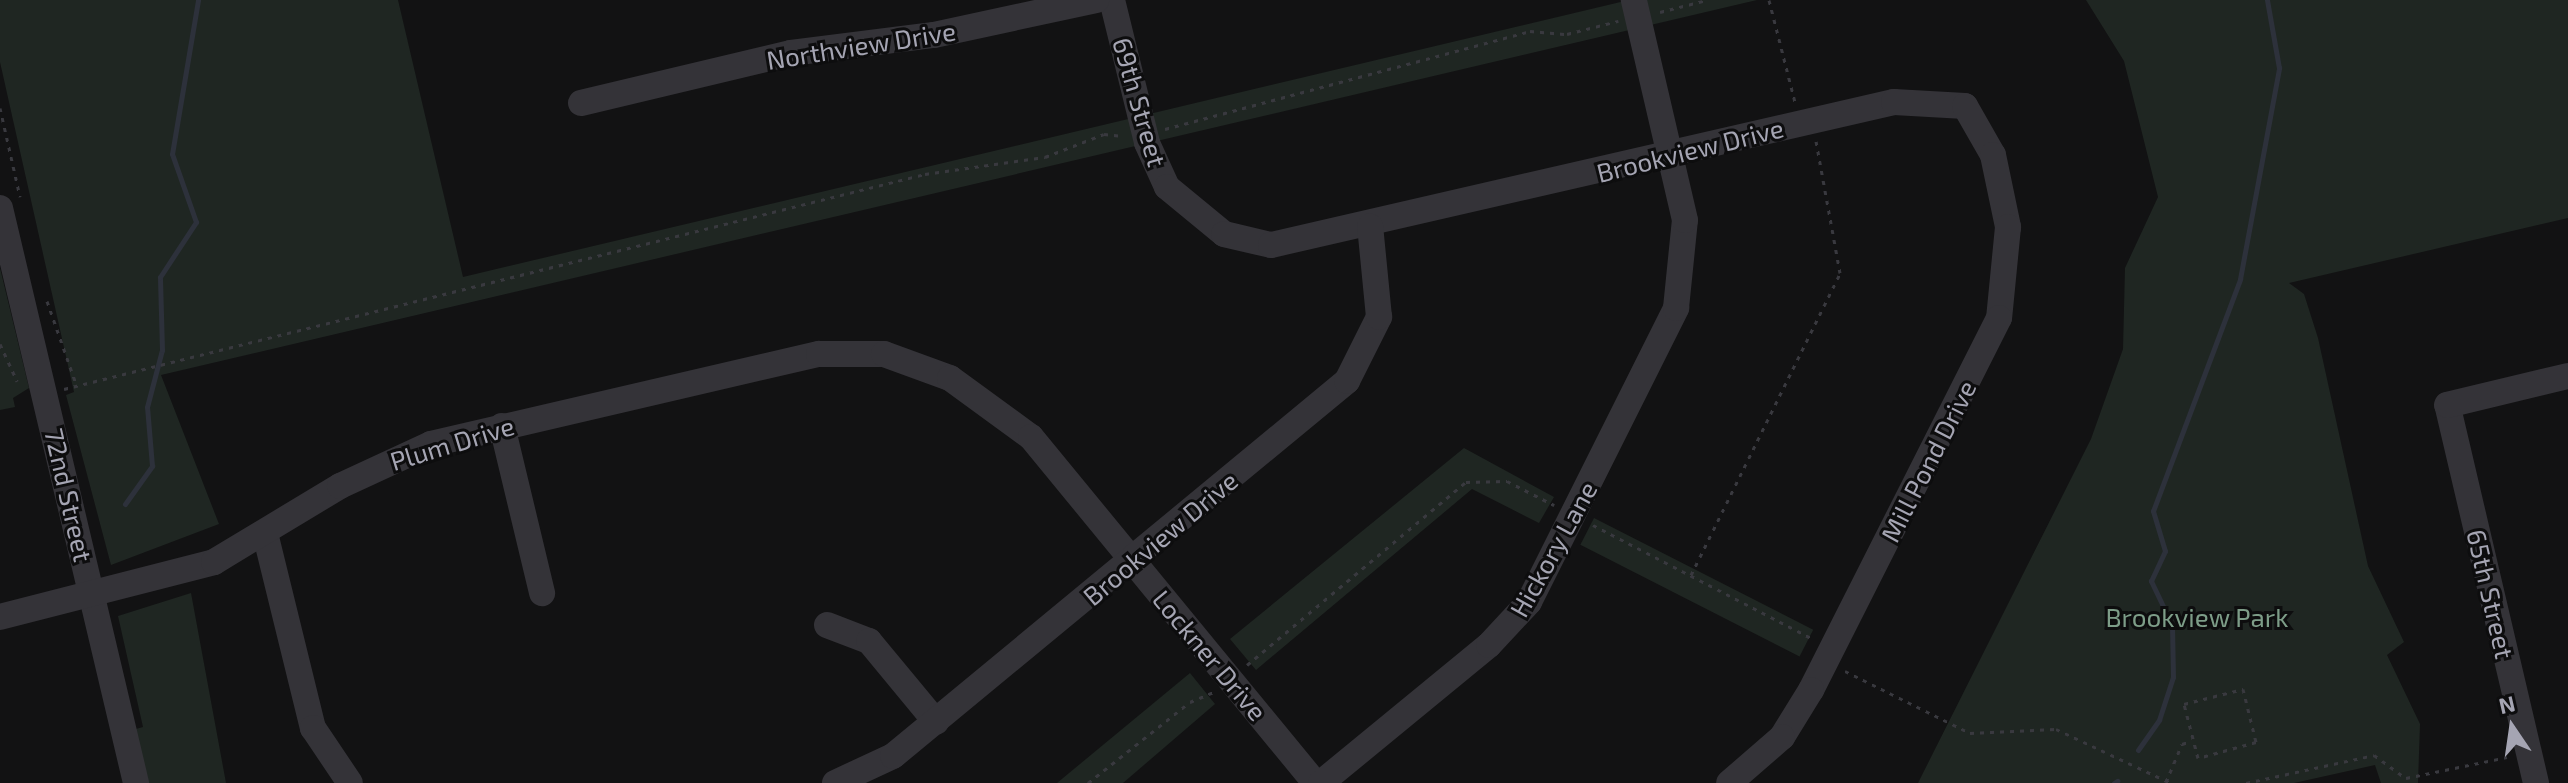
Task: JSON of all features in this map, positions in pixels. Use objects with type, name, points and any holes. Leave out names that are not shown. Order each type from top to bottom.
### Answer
[{"type":"street","name":"Northview Drive","points":[[581,103],[791,53],[934,35],[1096,0]]},
{"type":"street","name":"69th Street","points":[[1112,0],[1145,135],[1167,187],[1201,221],[1247,242],[1307,241]]},
{"type":"street","name":"Hickory Lane","points":[[1318,783],[1510,625],[1574,516],[1664,337],[1686,250],[1671,155],[1636,9]]},
{"type":"street","name":"Brookview Drive","points":[[1307,241],[1894,102],[1965,106]]},
{"type":"street","name":"Mill Pond Drive","points":[[1729,783],[1782,737],[1828,655],[1999,318],[2008,227],[1993,155],[1965,106]]},
{"type":"street","name":"72nd Street","points":[[0,208],[136,783]]},
{"type":"street","name":"Brookview Drive","points":[[835,783],[893,756],[1133,562],[1331,396],[1362,361],[1381,292],[1370,226]]},
{"type":"street","name":"Lockner Drive","points":[[788,361],[884,354],[950,378],[1031,437],[1318,783]]},
{"type":"street","name":"Plum Drive","points":[[0,617],[165,580],[266,537],[392,459],[502,426],[788,361]]},
{"type":"street","name":"65th Street","points":[[2536,783],[2447,405],[2568,376]]},
{"type":"street","points":[[502,426],[542,593]]},
{"type":"street","points":[[266,537],[313,728],[350,783]]},
{"type":"street","points":[[827,625],[869,641],[936,722]]},
{"type":"path","points":[[64,389],[137,368],[925,174],[1045,157],[1104,134],[1145,135],[1220,109],[1384,75],[1530,31],[1567,34],[1636,9],[1707,0]]},
{"type":"path","points":[[1691,575],[1840,273],[1814,157],[1817,128],[1796,104],[1769,0]]},
{"type":"path","points":[[1088,783],[1190,702],[1232,683],[1257,652],[1466,482],[1507,481],[1822,644],[1834,666],[1962,730],[2056,729],[2169,782],[2182,744],[2191,741]]},
{"type":"path","points":[[2243,689],[2256,742],[2198,758],[2191,741],[2184,704],[2243,689]]},
{"type":"path","points":[[2246,783],[2374,755],[2406,778],[2528,752]]},
{"type":"green space","points":[[0,0],[398,0],[463,277],[1629,0],[1757,0],[161,375],[219,524],[111,565],[66,395],[74,392],[0,62]]},
{"type":"green space","name":"Brookview Park","points":[[2086,0],[2568,0],[2568,218],[2289,283],[2304,294],[2318,338],[2368,566],[2404,642],[2387,655],[2420,724],[2418,783],[2381,783],[2375,765],[2294,783],[1918,783],[2091,439],[2123,349],[2125,268],[2158,197],[2124,61]]},
{"type":"green space","points":[[0,268],[29,388],[13,398],[15,407],[0,410]]},
{"type":"green space","points":[[1464,448],[1554,497],[1539,523],[1472,489],[1256,670],[1230,639]]},
{"type":"green space","points":[[1594,518],[1813,630],[1800,656],[1580,545]]},
{"type":"green space","points":[[191,593],[226,783],[136,783],[125,732],[143,727],[118,616]]},
{"type":"green space","points":[[1190,673],[1215,704],[1123,783],[1057,783]]},
{"type":"waterway","points":[[125,504],[152,466],[147,407],[162,350],[160,277],[196,222],[172,154],[198,0]]},
{"type":"waterway","points":[[2138,750],[2159,720],[2173,677],[2172,625],[2151,581],[2165,551],[2153,511],[2240,279],[2279,68],[2267,0]]}]
